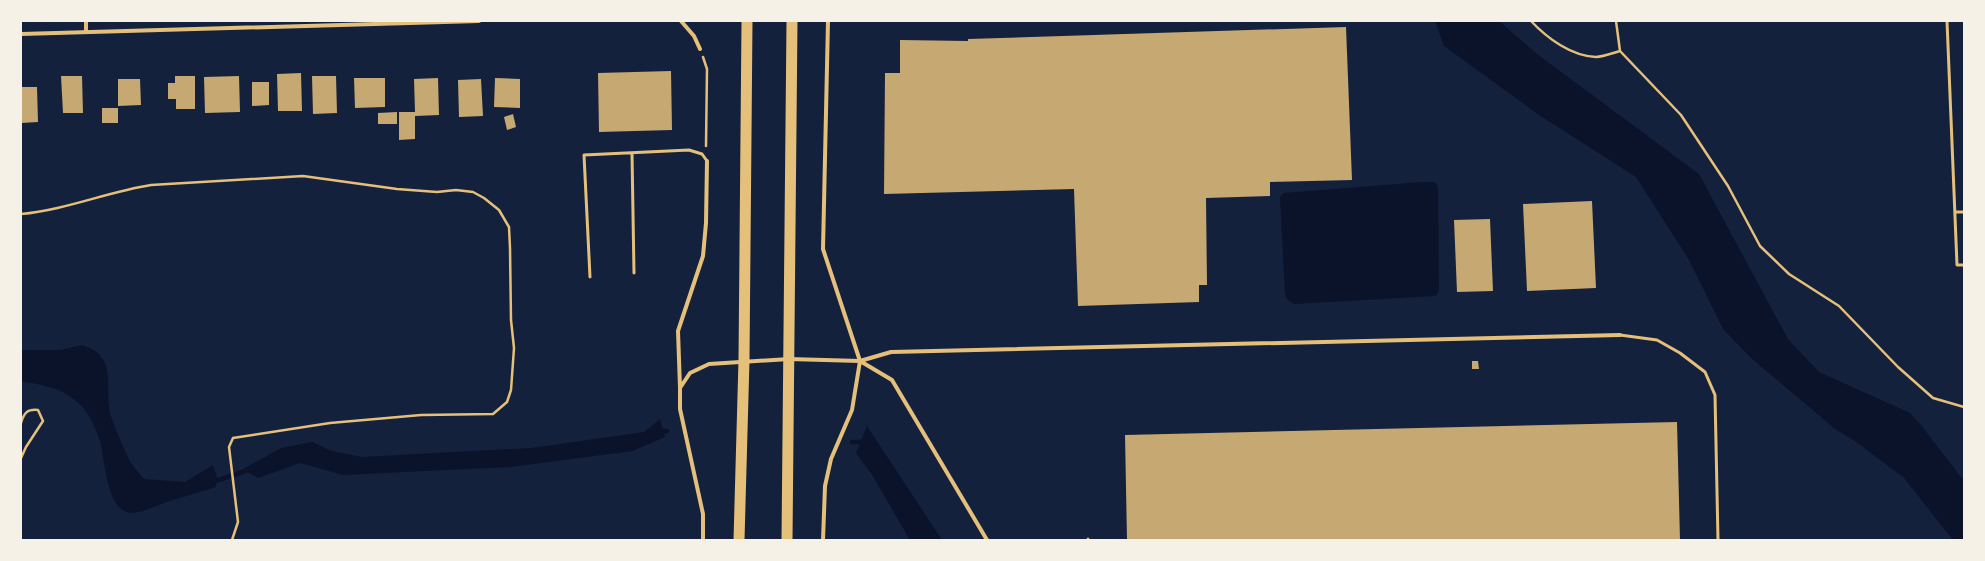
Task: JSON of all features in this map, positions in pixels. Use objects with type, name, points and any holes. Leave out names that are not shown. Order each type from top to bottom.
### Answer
[{"type":"highway","points":[[739,540],[744,360],[747,21]]},
{"type":"highway","points":[[787,540],[792,21]]},
{"type":"street","points":[[86,21],[86,32]]},
{"type":"street","points":[[21,34],[479,21]]},
{"type":"street","points":[[681,21],[694,36],[700,49]]},
{"type":"street","points":[[823,540],[825,486],[829,466],[852,410],[860,361],[823,249],[828,21]]},
{"type":"street","points":[[703,540],[703,514],[680,409],[678,331],[703,256],[706,223],[708,161]]},
{"type":"street","points":[[680,388],[690,373],[709,364],[744,360],[789,359],[860,361],[891,352],[1620,335]]},
{"type":"street","points":[[860,361],[892,380],[987,540]]},
{"type":"lane","points":[[1947,21],[1957,265],[1964,265]]},
{"type":"lane","points":[[590,277],[584,155],[689,150],[702,154],[708,161]]},
{"type":"lane","points":[[632,153],[634,273]]},
{"type":"lane","points":[[1955,212],[1964,212]]},
{"type":"lane","points":[[1620,335],[1657,340],[1685,356],[1705,372],[1715,394],[1718,540]]},
{"type":"path","points":[[1531,21],[1553,40],[1582,54],[1597,57],[1620,51]]},
{"type":"path","points":[[1616,21],[1620,51],[1681,115],[1728,186],[1760,246],[1789,274],[1839,306],[1898,367],[1932,398],[1964,407]]},
{"type":"path","points":[[700,49],[707,68],[706,144],[708,161]]},
{"type":"path","points":[[21,214],[51,210],[129,189],[151,186],[303,176],[405,190],[437,192],[456,190],[472,192],[484,198],[499,210],[509,227],[511,320],[514,348],[511,390],[506,402],[493,414],[420,415],[330,423],[233,438],[229,447],[238,522],[232,540]]},
{"type":"path","points":[[21,423],[24,414],[30,410],[38,410],[43,421],[26,447],[21,458]]},
{"type":"water","points":[[1435,21],[1499,21],[1537,54],[1699,174],[1788,339],[1819,372],[1910,413],[1964,481],[1964,540],[1953,540],[1904,478],[1855,441],[1835,429],[1750,357],[1723,329],[1689,260],[1636,177],[1539,115],[1444,46]]},
{"type":"water","points":[[1433,182],[1437,184],[1438,189],[1439,291],[1436,296],[1294,304],[1288,300],[1285,294],[1280,197],[1284,193]]},
{"type":"water","points":[[82,345],[94,350],[101,356],[106,364],[111,417],[130,460],[144,479],[185,482],[213,465],[217,477],[216,487],[167,502],[150,509],[132,513],[123,511],[112,495],[105,472],[100,441],[87,413],[75,400],[63,392],[50,387],[21,381],[21,350],[61,350]]},
{"type":"water","points":[[660,419],[665,437],[633,451],[511,467],[343,475],[300,463],[258,478],[243,469],[281,448],[312,442],[332,451],[362,457],[531,448],[644,432]]},
{"type":"water","points":[[867,426],[942,540],[910,540],[871,473],[856,453]]},
{"type":"building","points":[[1346,27],[1352,180],[1270,182],[1270,196],[1206,198],[1207,285],[1199,285],[1199,302],[1078,306],[1074,189],[884,194],[885,73],[900,73],[900,40],[968,41],[968,39]]},
{"type":"building","points":[[671,71],[672,130],[599,132],[598,73]]},
{"type":"building","points":[[301,73],[302,111],[278,111],[277,74]]},
{"type":"building","points":[[61,76],[82,76],[83,113],[63,113]]},
{"type":"building","points":[[175,76],[195,76],[195,109],[176,109],[176,99],[168,99],[168,83],[175,83]]},
{"type":"building","points":[[239,76],[240,112],[205,113],[204,77]]},
{"type":"building","points":[[312,76],[336,76],[337,113],[313,114]]},
{"type":"building","points":[[354,78],[385,78],[385,107],[355,108]]},
{"type":"building","points":[[438,78],[439,115],[415,116],[415,139],[399,140],[399,112],[415,112],[414,79]]},
{"type":"building","points":[[495,78],[520,79],[520,108],[494,107]]},
{"type":"building","points":[[118,79],[140,79],[141,105],[118,106]]},
{"type":"building","points":[[481,79],[483,116],[459,117],[458,80]]},
{"type":"building","points":[[252,82],[269,82],[269,105],[252,106]]},
{"type":"building","points":[[21,87],[37,87],[38,122],[21,123]]},
{"type":"building","points":[[102,108],[118,108],[118,123],[102,123]]},
{"type":"building","points":[[397,112],[397,124],[378,124],[378,113]]},
{"type":"building","points":[[513,114],[516,127],[507,130],[504,117]]},
{"type":"building","points":[[1592,201],[1596,288],[1527,291],[1523,204]]},
{"type":"building","points":[[1490,219],[1493,291],[1457,292],[1454,220]]},
{"type":"building","points":[[1472,361],[1478,361],[1479,369],[1472,369]]},
{"type":"building","points":[[1677,422],[1680,540],[1127,540],[1125,435]]},
{"type":"waterway","points":[[658,431],[667,431]]},
{"type":"waterway","points":[[852,442],[863,442],[865,445]]},
{"type":"waterway","points":[[213,482],[251,469]]}]
